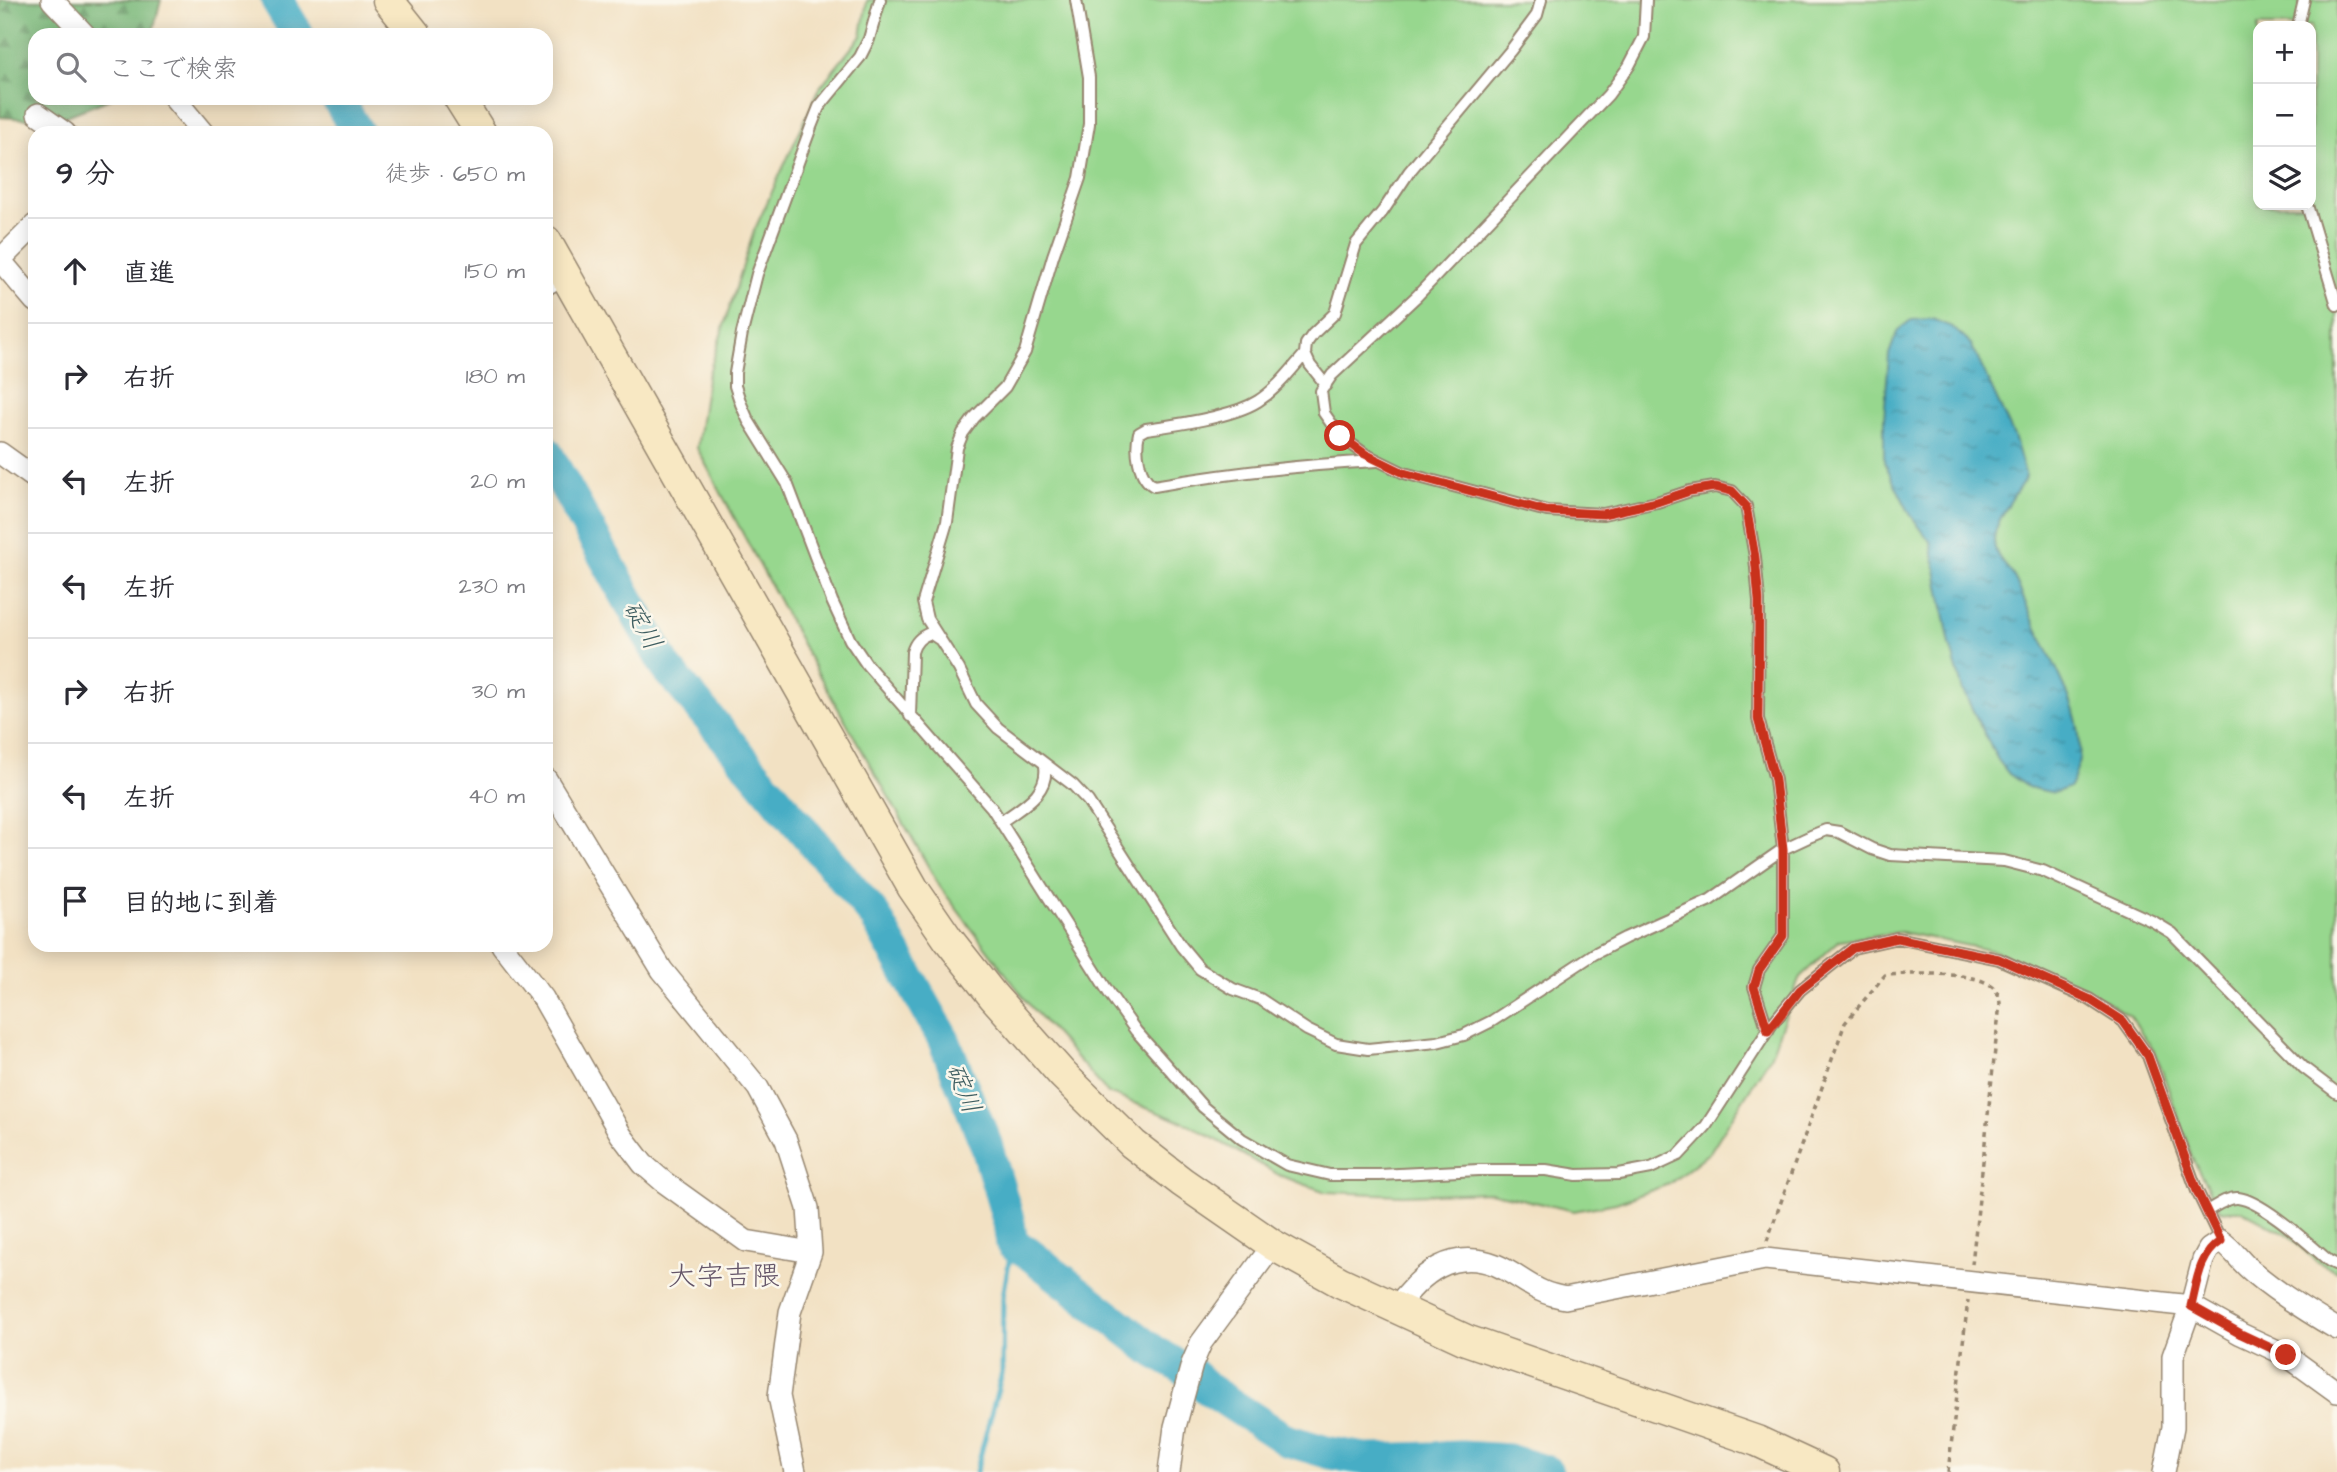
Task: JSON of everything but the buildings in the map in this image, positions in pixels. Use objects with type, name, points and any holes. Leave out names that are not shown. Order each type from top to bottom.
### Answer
[{"type":"street","points":[[52,0],[77,28]]},
{"type":"street","points":[[388,0],[410,28]]},
{"type":"street","points":[[180,105],[197,126]]},
{"type":"street","points":[[463,105],[477,126]]},
{"type":"street","points":[[38,114],[55,126]]},
{"type":"street","points":[[28,232],[0,260],[28,293]]},
{"type":"street","points":[[556,279],[906,876],[948,939],[993,996],[1063,1075],[1133,1144],[1182,1182],[1273,1245],[1340,1282],[1466,1340],[1758,1441],[1824,1472]]},
{"type":"street","points":[[0,453],[28,473]]},
{"type":"street","points":[[553,791],[662,970],[758,1088],[786,1140],[808,1208],[811,1252],[790,1312],[779,1396],[795,1472]]},
{"type":"street","points":[[507,952],[543,998],[621,1135],[642,1164],[747,1241],[811,1252]]},
{"type":"street","points":[[2164,1472],[2173,1427],[2173,1356],[2191,1306],[2203,1260],[2210,1249],[2221,1241],[2233,1249],[2250,1270],[2297,1305],[2337,1329]]},
{"type":"street","points":[[1169,1472],[1175,1427],[1192,1364],[1201,1343],[1273,1245]]},
{"type":"street","points":[[1396,1308],[1411,1287],[1430,1271],[1454,1261],[1471,1258],[1498,1265],[1544,1292],[1565,1298],[1760,1260],[2191,1306],[2286,1355],[2337,1392]]},
{"type":"lane","points":[[880,0],[869,39],[860,57],[819,107],[811,127],[757,274],[742,333],[735,386],[748,420],[787,484],[850,640],[910,716],[992,808],[1109,993],[1136,1031],[1203,1107],[1242,1139],[1287,1165],[1330,1175],[1479,1170],[1546,1170],[1577,1175],[1619,1174],[1651,1168],[1679,1155],[1706,1126],[1768,1031],[1800,990],[1853,948],[1897,938],[1999,959],[2089,999],[2123,1021],[2148,1056],[2197,1191],[2221,1241]]},
{"type":"lane","points":[[1076,0],[1089,77],[1088,124],[1080,178],[1053,256],[1025,352],[1004,387],[963,433],[957,448],[947,522],[923,601],[927,619],[959,669],[976,704],[998,728],[1073,785],[1088,801],[1181,946],[1200,969],[1233,989],[1260,999],[1307,1030],[1336,1044],[1368,1049],[1437,1042],[1464,1035],[1492,1021],[1594,954],[1625,937],[1710,900],[1783,849],[1826,830],[1839,832],[1890,855],[2004,861],[2043,871],[2154,922],[2172,933],[2304,1068],[2337,1093]]},
{"type":"lane","points":[[1326,385],[1310,365],[1305,354],[1306,344],[1335,313],[1351,259],[1363,232],[1383,211],[1409,172],[1511,50],[1537,15],[1541,0]]},
{"type":"lane","points":[[1646,0],[1644,37],[1629,66],[1608,95],[1417,296],[1332,375],[1321,391],[1324,413],[1340,436],[1365,454],[1404,473],[1546,511],[1603,514],[1715,487],[1732,491],[1746,506],[1759,601],[1758,719],[1775,780],[1783,849],[1783,936],[1759,970],[1754,987],[1768,1031]]},
{"type":"lane","points":[[2299,21],[2304,0]]},
{"type":"lane","points":[[2308,210],[2337,305]]},
{"type":"lane","points":[[1305,354],[1261,400],[1242,410],[1146,429],[1139,433],[1137,443],[1147,483],[1154,486],[1295,466],[1380,461]]},
{"type":"lane","points":[[910,716],[912,652],[915,643],[930,633],[939,639]]},
{"type":"lane","points":[[1001,822],[1043,788],[1047,777],[1045,766]]},
{"type":"lane","points":[[2207,1211],[2223,1201],[2237,1198],[2275,1216],[2337,1265]]},
{"type":"path","points":[[1760,1260],[1845,1023],[1885,975],[1935,972],[1966,977],[1990,984],[1996,989],[2000,1003],[1948,1472]]},
{"type":"green space","points":[[0,0],[161,0],[154,28],[28,28],[28,105],[94,105],[54,121],[0,117]]},
{"type":"green space","points":[[867,0],[2337,0],[2337,1271],[2317,1262],[2286,1234],[2243,1211],[2220,1211],[2193,1160],[2156,1054],[2130,1016],[2099,997],[1998,952],[1901,932],[1840,940],[1800,977],[1770,1057],[1710,1152],[1669,1184],[1616,1203],[1574,1211],[1490,1192],[1403,1195],[1326,1192],[1281,1176],[1190,1125],[1108,1093],[1031,1007],[940,887],[811,661],[697,448],[707,379],[754,231],[820,87],[861,36]]},
{"type":"water","points":[[1932,319],[1952,327],[1971,344],[2014,436],[2026,477],[1998,524],[1994,539],[1996,553],[2016,581],[2058,671],[2078,729],[2080,749],[2070,787],[2054,793],[2028,787],[2009,774],[1998,760],[1963,691],[1950,645],[1931,543],[1910,514],[1884,462],[1889,354],[1898,330],[1911,320]]},
{"type":"waterway","name":"碇川","points":[[277,0],[294,28]]},
{"type":"waterway","name":"碇川","points":[[341,105],[354,126]]},
{"type":"waterway","name":"碇川","points":[[553,465],[666,667],[875,916],[943,1038],[986,1144],[1009,1223],[1012,1244],[1028,1253],[1155,1352],[1191,1373],[1208,1389],[1286,1440],[1330,1453],[1371,1460],[1462,1457],[1508,1460],[1547,1472]]},
{"type":"waterway","points":[[976,1472],[1002,1373],[1003,1297],[1012,1244]]},
{"type":"district","name":"大字吉隈","points":[[724,1275]]},
{"type":"route","points":[[1340,436],[1365,454],[1404,473],[1546,511],[1603,514],[1657,502],[1690,491],[1715,487],[1732,491],[1746,506],[1755,557],[1759,601],[1758,719],[1775,780],[1783,849],[1783,936],[1759,970],[1754,987],[1768,1031],[1800,990],[1853,948],[1897,938],[1999,959],[2089,999],[2123,1021],[2148,1056],[2197,1191],[2221,1241],[2210,1249],[2203,1260],[2191,1306],[2286,1355]]}]
